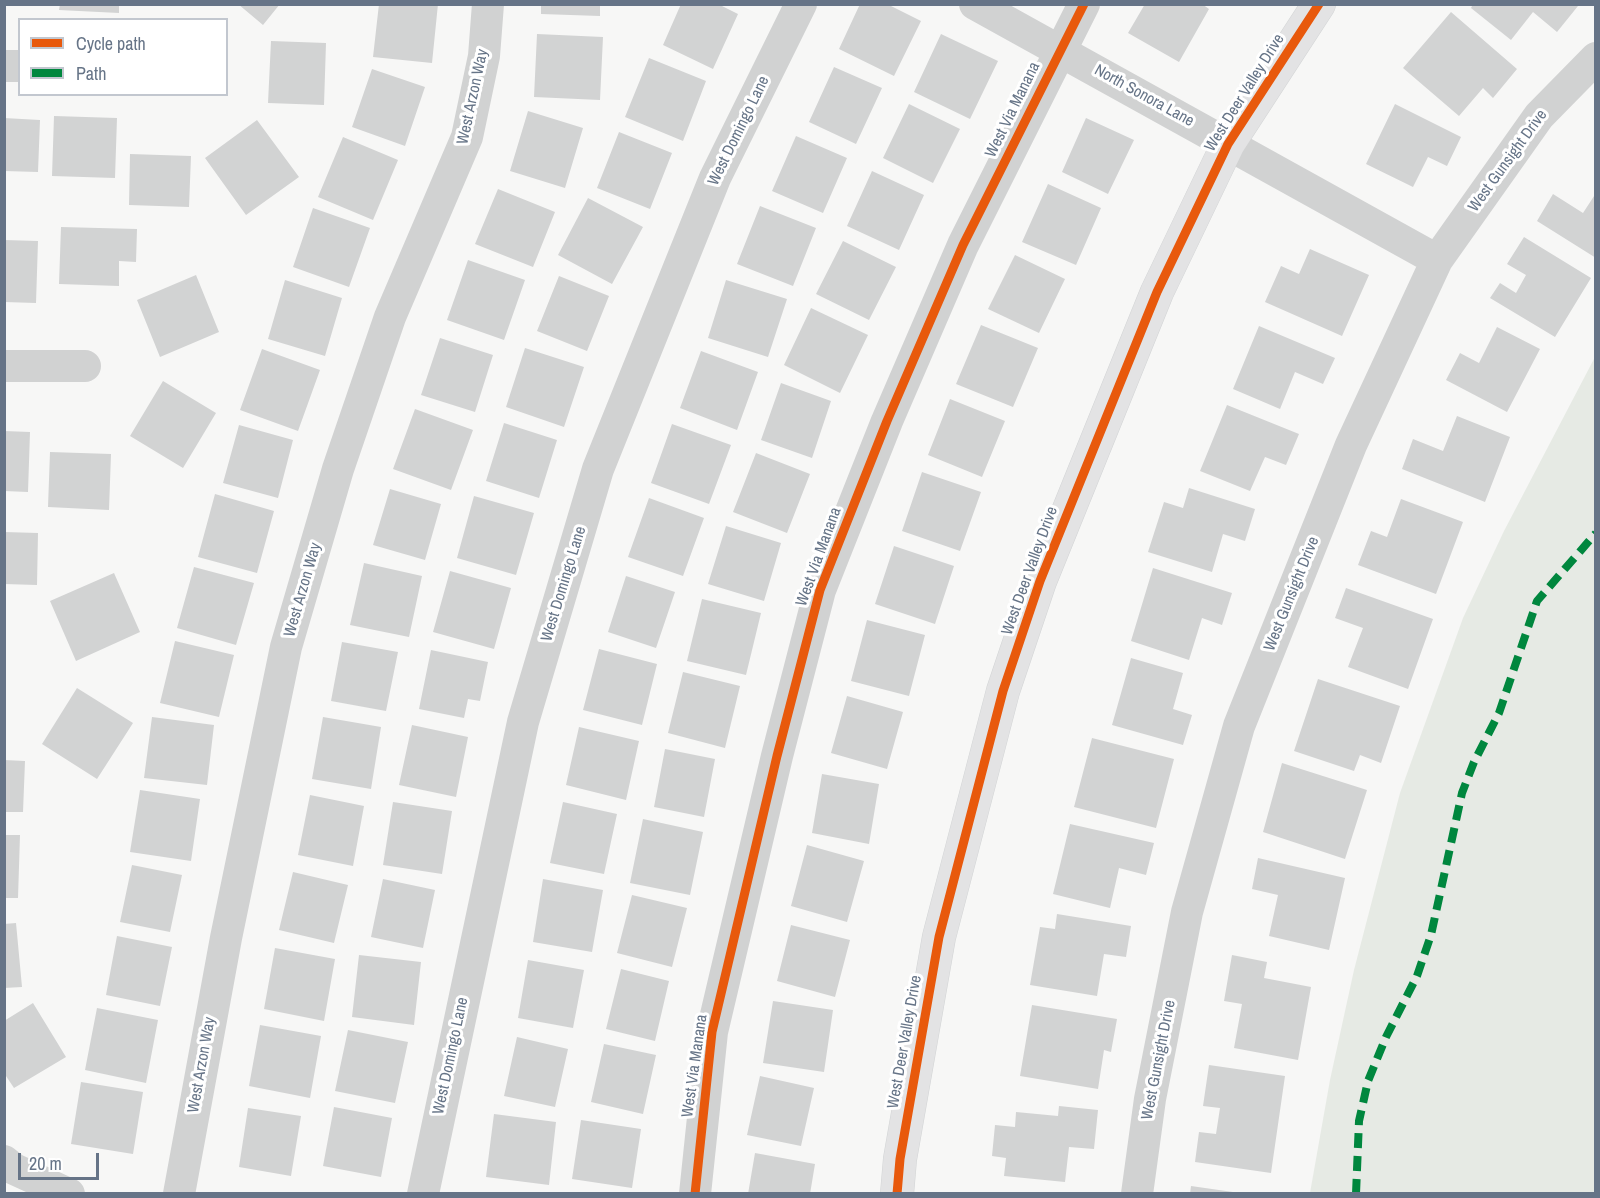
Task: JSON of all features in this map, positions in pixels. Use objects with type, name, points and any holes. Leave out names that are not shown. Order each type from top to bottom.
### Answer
[{"type":"street","name":"West Arzon Way","points":[[179,1194],[226,938],[286,647],[338,470],[390,317],[467,137],[484,56],[488,4]]},
{"type":"street","name":"West Domingo Lane","points":[[423,1194],[523,722],[598,469],[715,178],[801,4]]},
{"type":"street","name":"North Sonora Lane","points":[[975,4],[1437,260]]},
{"type":"street","name":"West Via Manana","points":[[695,1194],[712,1032],[777,756],[820,590],[887,421],[963,244],[1084,4]]},
{"type":"street","name":"West Deer Valley Drive","points":[[897,1194],[900,1159],[939,937],[1003,691],[1040,581],[1157,292],[1228,144],[1319,4]]},
{"type":"street","name":"West Gunsight Drive","points":[[1137,1194],[1150,1099],[1187,912],[1239,726],[1351,446],[1437,260],[1539,116],[1596,58]]},
{"type":"street","points":[[4,366],[85,366]]},
{"type":"street","points":[[8,1171],[69,1194]]},
{"type":"shaded area","points":[[1595,357],[1595,1193],[1310,1193],[1330,1080],[1354,970],[1400,793],[1463,618],[1504,531]]},
{"type":"building","points":[[60,4],[119,4],[119,13],[59,10]]},
{"type":"building","points":[[238,4],[280,4],[263,25]]},
{"type":"building","points":[[379,4],[438,4],[432,63],[373,57]]},
{"type":"building","points":[[541,4],[600,4],[600,16],[541,14]]},
{"type":"building","points":[[681,4],[718,4],[738,14],[713,69],[663,45]]},
{"type":"building","points":[[860,4],[887,4],[921,21],[894,76],[839,49]]},
{"type":"building","points":[[1145,4],[1202,4],[1209,9],[1179,62],[1128,33]]},
{"type":"building","points":[[1473,4],[1576,4],[1578,6],[1557,32],[1533,12],[1511,40],[1471,8]]},
{"type":"building","points":[[1451,12],[1517,69],[1493,98],[1483,88],[1459,116],[1403,68]]},
{"type":"building","points":[[537,34],[603,37],[600,100],[534,97]]},
{"type":"building","points":[[941,34],[998,61],[970,119],[914,92]]},
{"type":"building","points":[[271,41],[326,43],[324,105],[268,103]]},
{"type":"building","points":[[649,58],[706,81],[683,141],[625,117]]},
{"type":"building","points":[[834,67],[882,88],[856,144],[809,122]]},
{"type":"building","points":[[372,69],[425,87],[405,146],[352,127]]},
{"type":"building","points":[[909,104],[960,129],[933,183],[883,158]]},
{"type":"building","points":[[1395,104],[1461,137],[1447,166],[1428,157],[1413,187],[1366,164]]},
{"type":"building","points":[[528,111],[583,128],[565,188],[510,171]]},
{"type":"building","points":[[54,116],[117,118],[115,178],[52,176]]},
{"type":"building","points":[[4,118],[40,120],[38,172],[4,171]]},
{"type":"building","points":[[1086,118],[1134,140],[1108,194],[1062,172]]},
{"type":"building","points":[[257,120],[299,177],[246,215],[205,158]]},
{"type":"building","points":[[619,132],[672,153],[650,209],[597,188]]},
{"type":"building","points":[[796,136],[847,158],[823,213],[772,191]]},
{"type":"building","points":[[343,137],[398,160],[373,220],[318,197]]},
{"type":"building","points":[[130,154],[191,156],[189,207],[129,205]]},
{"type":"building","points":[[872,171],[924,195],[899,250],[847,226]]},
{"type":"building","points":[[1048,184],[1101,208],[1076,265],[1022,242]]},
{"type":"building","points":[[498,189],[555,212],[533,267],[475,244]]},
{"type":"building","points":[[1596,193],[1596,258],[1537,221],[1553,194],[1583,213]]},
{"type":"building","points":[[588,198],[643,227],[612,284],[558,255]]},
{"type":"building","points":[[760,206],[816,228],[793,286],[737,264]]},
{"type":"building","points":[[313,208],[370,228],[349,287],[293,267]]},
{"type":"building","points":[[61,227],[137,229],[136,262],[119,261],[119,286],[59,284]]},
{"type":"building","points":[[1524,237],[1591,278],[1555,337],[1490,298],[1500,283],[1516,293],[1526,275],[1507,264]]},
{"type":"building","points":[[4,240],[38,241],[36,303],[4,302]]},
{"type":"building","points":[[843,241],[896,267],[869,320],[816,294]]},
{"type":"building","points":[[1310,249],[1369,275],[1342,336],[1265,302],[1281,266],[1299,274]]},
{"type":"building","points":[[1015,255],[1065,279],[1039,333],[988,309]]},
{"type":"building","points":[[468,260],[525,280],[504,340],[447,320]]},
{"type":"building","points":[[196,275],[219,332],[160,357],[137,300]]},
{"type":"building","points":[[559,276],[609,296],[587,351],[537,331]]},
{"type":"building","points":[[285,280],[342,298],[325,356],[268,339]]},
{"type":"building","points":[[726,280],[787,299],[768,357],[708,338]]},
{"type":"building","points":[[811,308],[868,335],[840,393],[784,365]]},
{"type":"building","points":[[981,325],[1038,348],[1013,407],[956,384]]},
{"type":"building","points":[[1259,326],[1335,358],[1323,384],[1295,372],[1280,409],[1233,389]]},
{"type":"building","points":[[1497,327],[1540,349],[1507,412],[1446,380],[1460,353],[1479,363]]},
{"type":"building","points":[[440,338],[493,355],[475,412],[421,395]]},
{"type":"building","points":[[525,348],[584,367],[564,427],[506,407]]},
{"type":"building","points":[[262,349],[320,370],[298,431],[240,410]]},
{"type":"building","points":[[701,351],[758,372],[737,430],[680,408]]},
{"type":"building","points":[[163,381],[216,413],[183,468],[130,436]]},
{"type":"building","points":[[781,383],[831,401],[812,458],[761,440]]},
{"type":"building","points":[[950,399],[1005,421],[982,477],[928,455]]},
{"type":"building","points":[[1227,405],[1299,434],[1286,465],[1265,457],[1250,491],[1200,471]]},
{"type":"building","points":[[415,409],[473,430],[451,490],[393,469]]},
{"type":"building","points":[[1457,416],[1510,437],[1485,502],[1402,469],[1413,439],[1443,451]]},
{"type":"building","points":[[504,423],[557,440],[539,498],[486,481]]},
{"type":"building","points":[[672,424],[731,445],[709,504],[651,483]]},
{"type":"building","points":[[239,425],[293,440],[278,498],[223,483]]},
{"type":"building","points":[[4,431],[30,432],[28,492],[4,491]]},
{"type":"building","points":[[50,452],[111,454],[109,510],[48,507]]},
{"type":"building","points":[[756,453],[810,474],[787,533],[733,512]]},
{"type":"building","points":[[922,472],[981,492],[960,551],[902,531]]},
{"type":"building","points":[[1189,488],[1255,509],[1245,541],[1223,534],[1212,572],[1148,552],[1164,502],[1183,508]]},
{"type":"building","points":[[390,489],[441,504],[425,560],[373,545]]},
{"type":"building","points":[[215,494],[274,511],[257,573],[198,557]]},
{"type":"building","points":[[474,496],[534,513],[516,575],[457,558]]},
{"type":"building","points":[[649,498],[704,518],[683,576],[628,557]]},
{"type":"building","points":[[1401,499],[1463,522],[1436,594],[1358,565],[1371,531],[1387,537]]},
{"type":"building","points":[[726,526],[781,543],[764,601],[708,584]]},
{"type":"building","points":[[4,532],[38,533],[37,585],[4,584]]},
{"type":"building","points":[[894,546],[954,566],[935,624],[875,604]]},
{"type":"building","points":[[364,563],[422,576],[409,637],[350,625]]},
{"type":"building","points":[[194,567],[254,583],[236,645],[177,628]]},
{"type":"building","points":[[1153,568],[1232,593],[1222,625],[1202,618],[1189,660],[1131,641]]},
{"type":"building","points":[[450,571],[511,588],[494,649],[433,632]]},
{"type":"building","points":[[114,573],[140,632],[76,661],[50,601]]},
{"type":"building","points":[[626,576],[675,592],[656,648],[608,632]]},
{"type":"building","points":[[1346,588],[1433,619],[1408,689],[1348,667],[1363,628],[1335,618]]},
{"type":"building","points":[[702,599],[761,613],[746,675],[687,661]]},
{"type":"building","points":[[867,620],[925,635],[909,696],[851,681]]},
{"type":"building","points":[[175,641],[234,655],[219,717],[160,703]]},
{"type":"building","points":[[342,642],[398,652],[386,711],[331,701]]},
{"type":"building","points":[[599,649],[657,664],[642,725],[583,710]]},
{"type":"building","points":[[431,650],[488,662],[480,701],[468,699],[464,718],[419,709]]},
{"type":"building","points":[[1131,658],[1183,673],[1173,709],[1192,715],[1183,745],[1112,725]]},
{"type":"building","points":[[683,672],[740,686],[725,748],[668,733]]},
{"type":"building","points":[[1318,679],[1400,706],[1381,763],[1360,755],[1354,771],[1294,751]]},
{"type":"building","points":[[77,688],[133,723],[97,779],[42,744]]},
{"type":"building","points":[[847,696],[903,712],[887,769],[831,753]]},
{"type":"building","points":[[152,717],[214,725],[207,785],[144,778]]},
{"type":"building","points":[[323,717],[381,727],[371,789],[312,779]]},
{"type":"building","points":[[412,725],[468,737],[456,797],[399,785]]},
{"type":"building","points":[[579,727],[639,741],[626,800],[566,785]]},
{"type":"building","points":[[1092,738],[1174,759],[1156,828],[1074,807]]},
{"type":"building","points":[[665,749],[715,759],[704,817],[654,807]]},
{"type":"building","points":[[4,760],[25,761],[23,812],[4,812]]},
{"type":"building","points":[[1282,763],[1367,790],[1345,859],[1263,832]]},
{"type":"building","points":[[822,774],[879,784],[869,844],[812,833]]},
{"type":"building","points":[[140,790],[200,799],[191,861],[130,852]]},
{"type":"building","points":[[310,795],[364,806],[353,866],[298,855]]},
{"type":"building","points":[[393,802],[452,811],[442,874],[383,865]]},
{"type":"building","points":[[563,802],[617,814],[604,874],[550,863]]},
{"type":"building","points":[[643,819],[703,832],[690,895],[630,883]]},
{"type":"building","points":[[1070,824],[1154,843],[1146,875],[1119,868],[1110,908],[1053,894]]},
{"type":"building","points":[[4,835],[20,835],[18,898],[4,898]]},
{"type":"building","points":[[807,845],[864,861],[847,922],[791,906]]},
{"type":"building","points":[[1258,858],[1345,878],[1329,950],[1269,936],[1278,895],[1252,889]]},
{"type":"building","points":[[132,865],[182,875],[170,932],[120,922]]},
{"type":"building","points":[[293,872],[348,885],[334,943],[279,930]]},
{"type":"building","points":[[383,879],[435,890],[423,948],[371,937]]},
{"type":"building","points":[[543,879],[603,890],[592,952],[533,942]]},
{"type":"building","points":[[632,895],[687,908],[672,967],[617,953]]},
{"type":"building","points":[[1057,914],[1131,926],[1126,957],[1104,954],[1097,996],[1030,985],[1040,927],[1055,929]]},
{"type":"building","points":[[16,923],[22,987],[4,988],[4,924]]},
{"type":"building","points":[[791,925],[850,940],[835,997],[777,981]]},
{"type":"building","points":[[117,936],[172,947],[160,1006],[106,995]]},
{"type":"building","points":[[275,948],[335,959],[324,1021],[264,1009]]},
{"type":"building","points":[[359,955],[421,962],[414,1025],[352,1017]]},
{"type":"building","points":[[1232,955],[1267,962],[1264,978],[1311,987],[1298,1060],[1234,1048],[1242,1004],[1224,1001]]},
{"type":"building","points":[[528,960],[584,970],[573,1028],[518,1018]]},
{"type":"building","points":[[621,969],[669,981],[655,1041],[606,1029]]},
{"type":"building","points":[[773,1001],[833,1010],[824,1072],[763,1063]]},
{"type":"building","points":[[33,1003],[66,1057],[14,1088],[4,1073],[4,1021]]},
{"type":"building","points":[[1032,1005],[1117,1019],[1111,1052],[1104,1050],[1098,1089],[1020,1076]]},
{"type":"building","points":[[97,1008],[158,1020],[146,1083],[85,1070]]},
{"type":"building","points":[[260,1025],[321,1036],[310,1098],[249,1086]]},
{"type":"building","points":[[348,1030],[408,1042],[395,1103],[335,1091]]},
{"type":"building","points":[[517,1037],[568,1049],[555,1107],[504,1096]]},
{"type":"building","points":[[604,1044],[656,1055],[643,1114],[591,1102]]},
{"type":"building","points":[[1209,1065],[1285,1076],[1271,1173],[1195,1162],[1199,1132],[1216,1134],[1220,1108],[1203,1106]]},
{"type":"building","points":[[760,1076],[814,1088],[801,1146],[747,1135]]},
{"type":"building","points":[[81,1082],[143,1092],[133,1154],[71,1144]]},
{"type":"building","points":[[1059,1106],[1098,1110],[1094,1149],[1069,1147],[1065,1182],[1004,1176],[1006,1158],[992,1156],[995,1125],[1015,1127],[1016,1112],[1058,1116]]},
{"type":"building","points":[[334,1107],[392,1118],[381,1177],[323,1166]]},
{"type":"building","points":[[248,1108],[301,1116],[291,1176],[239,1167]]},
{"type":"building","points":[[494,1114],[556,1122],[549,1185],[486,1177]]},
{"type":"building","points":[[581,1120],[641,1129],[632,1188],[572,1179]]},
{"type":"building","points":[[755,1153],[815,1164],[810,1194],[748,1194]]},
{"type":"building","points":[[1191,1186],[1233,1192],[1233,1194],[1190,1194]]},
{"type":"marked path","points":[[1356,1194],[1359,1121],[1368,1081],[1386,1037],[1417,976],[1431,935],[1462,793],[1474,762],[1499,713],[1537,601],[1596,533]]},
{"type":"cycle path","points":[[695,1194],[712,1032],[777,756],[820,590],[887,421],[963,245],[1084,4]]},
{"type":"cycle path","points":[[897,1194],[900,1159],[939,937],[1003,691],[1040,581],[1157,292],[1228,144],[1319,4]]}]
